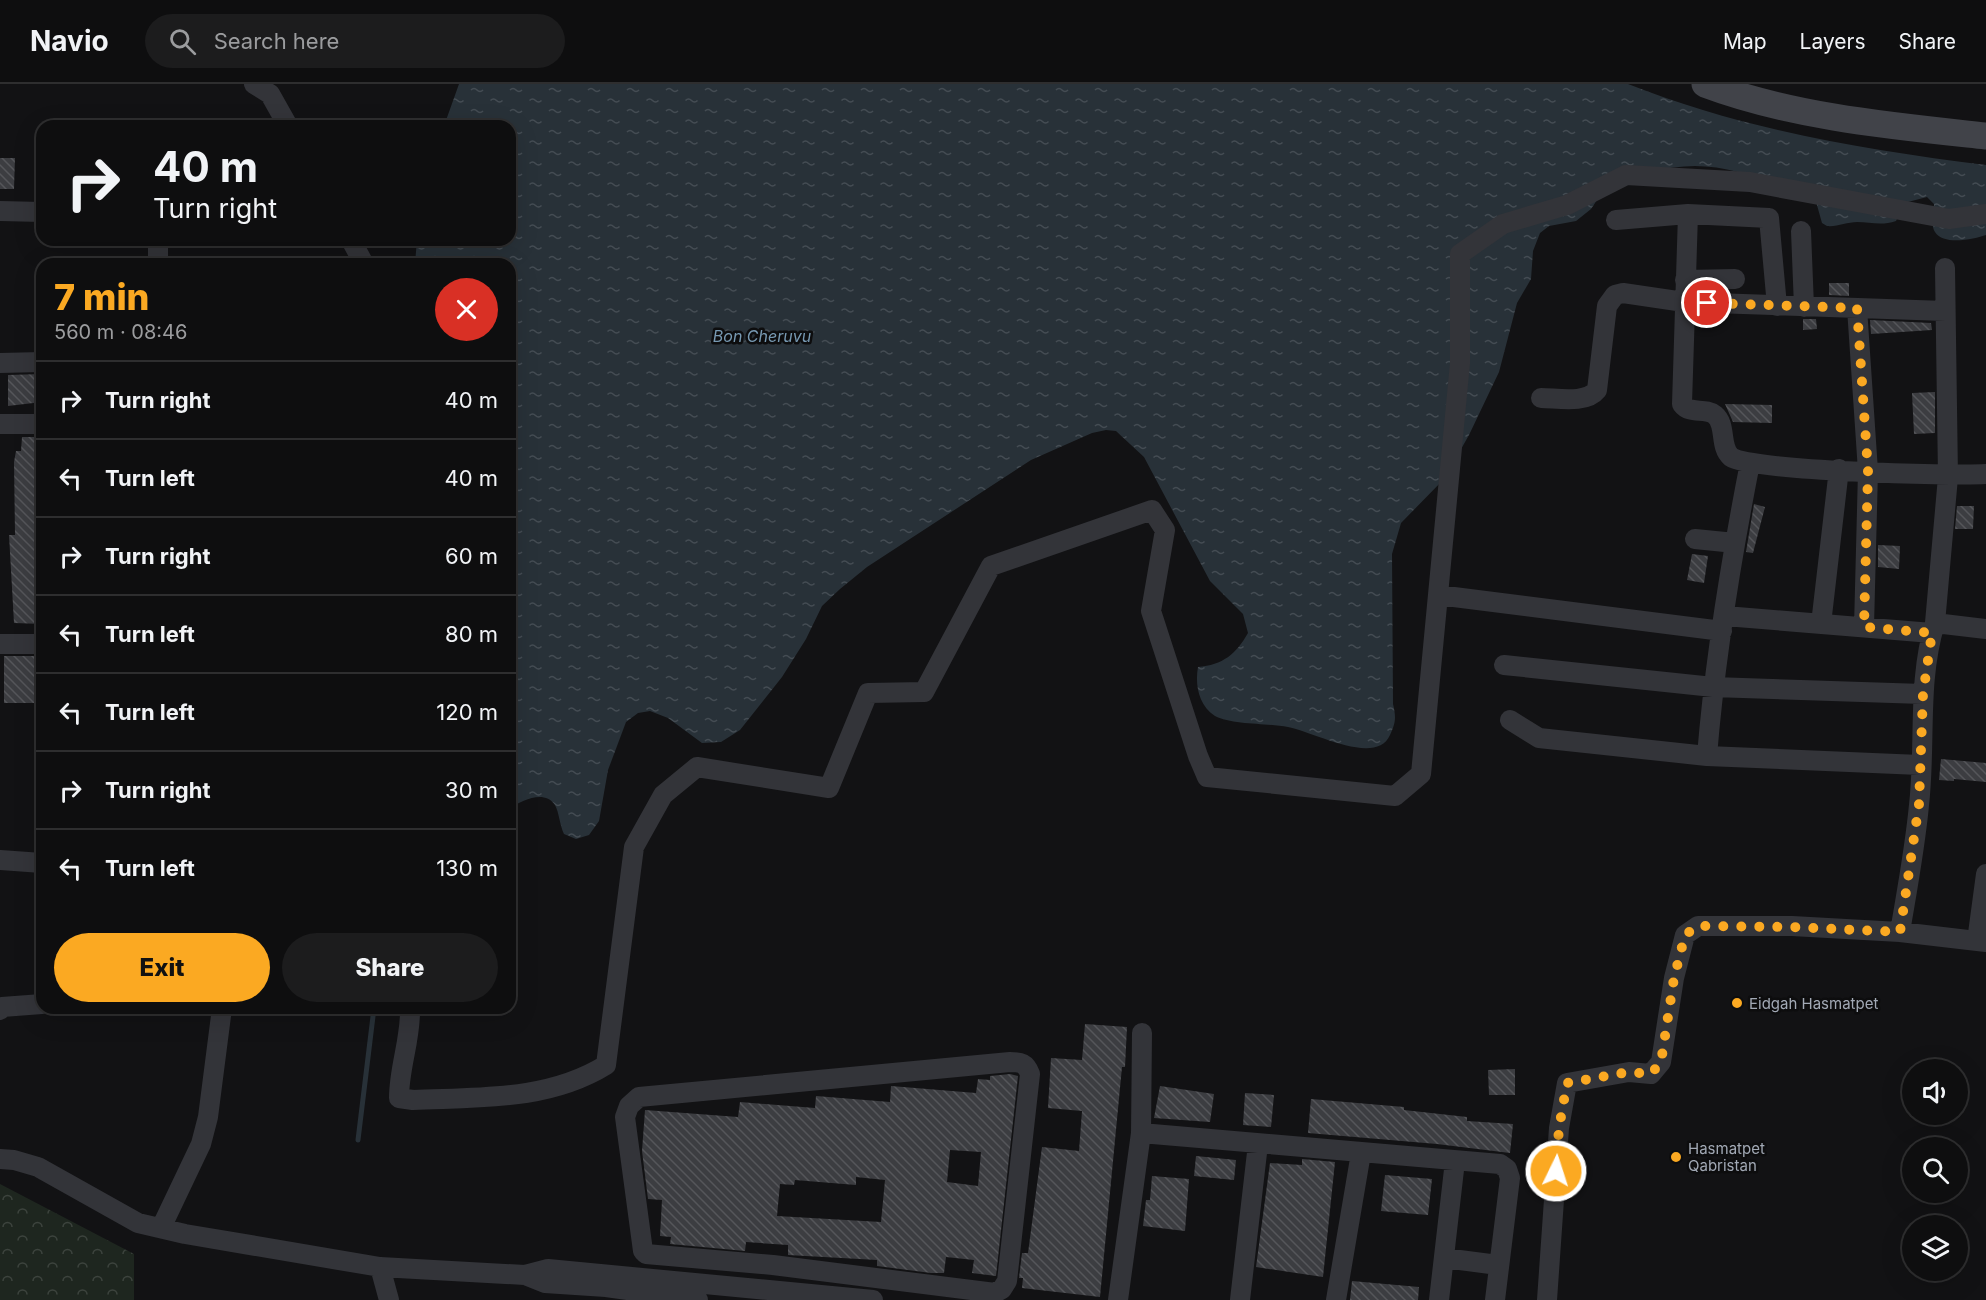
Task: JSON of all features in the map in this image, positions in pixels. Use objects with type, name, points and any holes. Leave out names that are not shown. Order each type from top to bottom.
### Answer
[{"type":"street","points":[[254,84],[270,94],[285,120]]},
{"type":"street","points":[[1716,86],[1809,111],[1906,127],[1986,136]]},
{"type":"street","points":[[410,1014],[411,1032],[399,1083],[399,1098],[413,1100],[515,1095],[567,1086],[606,1065],[634,847],[663,795],[697,767],[829,788],[868,693],[924,692],[991,566],[1152,510],[1165,530],[1150,611],[1207,777],[1395,796],[1421,774],[1460,363],[1460,254],[1503,224],[1567,205],[1626,175],[1750,182],[1949,219],[1986,214]]},
{"type":"street","points":[[0,211],[36,212]]},
{"type":"street","points":[[1688,214],[1682,404],[1688,410],[1711,413],[1717,417],[1726,451],[1736,459],[1750,463],[1948,477],[1986,474]]},
{"type":"street","points":[[1616,220],[1688,214],[1769,218],[1776,306]]},
{"type":"street","points":[[1801,231],[1804,307]]},
{"type":"street","points":[[1900,932],[1919,804],[1923,694],[1934,628],[1948,477],[1945,268]]},
{"type":"street","points":[[1685,280],[1735,279]]},
{"type":"street","points":[[1541,398],[1583,398],[1593,395],[1597,390],[1607,306],[1615,295],[1623,292],[1684,302],[1945,311]]},
{"type":"street","points":[[1857,308],[1868,471],[1864,627]]},
{"type":"street","points":[[0,363],[36,362]]},
{"type":"street","points":[[0,424],[36,424]]},
{"type":"street","points":[[1707,756],[1713,687],[1750,463]]},
{"type":"street","points":[[1821,624],[1839,469]]},
{"type":"street","points":[[1695,539],[1735,543]]},
{"type":"street","points":[[1438,595],[1723,623],[1986,629]]},
{"type":"street","points":[[0,644],[36,645]]},
{"type":"street","points":[[1503,665],[1713,687],[1923,694]]},
{"type":"street","points":[[1510,720],[1539,738],[1707,756],[1920,765]]},
{"type":"street","points":[[0,860],[36,863]]},
{"type":"street","points":[[1547,1300],[1559,1128],[1567,1083],[1629,1072],[1651,1074],[1661,1062],[1674,978],[1685,935],[1698,926],[1735,925],[1900,932],[1981,941],[1986,874]]},
{"type":"street","points":[[0,1011],[2,1007],[11,1004],[36,1004]]},
{"type":"street","points":[[161,1228],[201,1144],[208,1118],[221,1014]]},
{"type":"street","points":[[1118,1300],[1141,1133],[1142,1033]]},
{"type":"street","points":[[1010,1062],[1027,1065],[1030,1074],[1006,1281],[1002,1289],[995,1293],[773,1265],[745,1264],[646,1254],[643,1251],[625,1117],[629,1106],[639,1097],[1010,1062]]},
{"type":"street","points":[[1141,1133],[1500,1164],[1506,1169],[1510,1178],[1494,1300]]},
{"type":"street","points":[[1240,1300],[1258,1144]]},
{"type":"street","points":[[1336,1300],[1361,1153]]},
{"type":"street","points":[[0,1160],[14,1160],[38,1167],[138,1222],[161,1228],[380,1267],[525,1275],[548,1269],[607,1281],[667,1298],[698,1300]]},
{"type":"street","points":[[1439,1300],[1455,1161]]},
{"type":"street","points":[[1444,1258],[1498,1265]]},
{"type":"street","points":[[745,1264],[757,1292]]},
{"type":"street","points":[[757,1292],[773,1265]]},
{"type":"street","points":[[380,1267],[389,1300]]},
{"type":"street","points":[[607,1281],[873,1300]]},
{"type":"green space","points":[[0,1184],[134,1254],[134,1300],[0,1300]]},
{"type":"water","name":"Bon Cheruvu","points":[[459,84],[1628,84],[1715,114],[1804,136],[1849,145],[1986,165],[1986,235],[1959,240],[1939,236],[1933,226],[1934,204],[1927,197],[1904,203],[1896,221],[1881,224],[1853,222],[1827,226],[1822,223],[1815,198],[1726,169],[1695,166],[1662,169],[1609,182],[1591,209],[1576,221],[1549,226],[1540,233],[1533,251],[1531,279],[1517,303],[1499,372],[1469,435],[1444,479],[1401,523],[1392,554],[1395,720],[1390,735],[1383,744],[1372,748],[1358,748],[1288,727],[1222,719],[1209,711],[1199,694],[1198,667],[1222,661],[1239,647],[1248,633],[1243,614],[1210,581],[1144,457],[1116,431],[1106,430],[1092,433],[1031,460],[867,567],[822,606],[806,639],[782,677],[740,730],[721,742],[702,743],[668,718],[650,711],[638,713],[626,722],[608,770],[599,821],[589,835],[576,839],[564,834],[555,805],[550,800],[539,797],[516,805],[516,258],[416,258],[416,246],[516,246],[516,120],[446,120]]},
{"type":"building","points":[[0,158],[15,158],[14,189],[0,189]]},
{"type":"building","points":[[1829,283],[1849,283],[1849,296],[1829,295]]},
{"type":"building","points":[[1803,319],[1816,319],[1817,329],[1803,330]]},
{"type":"building","points":[[1870,320],[1931,323],[1932,330],[1871,334]]},
{"type":"building","points":[[36,374],[36,403],[8,406],[8,375]]},
{"type":"building","points":[[1935,392],[1935,433],[1914,434],[1912,393]]},
{"type":"building","points":[[1725,404],[1772,405],[1772,423],[1733,422]]},
{"type":"building","points":[[22,437],[36,437],[36,624],[14,623],[9,535],[15,535],[14,462],[16,451],[21,451]]},
{"type":"building","points":[[1754,504],[1765,507],[1753,553],[1746,552]]},
{"type":"building","points":[[1957,506],[1974,506],[1973,529],[1955,529]]},
{"type":"building","points":[[1878,545],[1900,546],[1899,569],[1878,567]]},
{"type":"building","points":[[1692,554],[1708,556],[1704,583],[1687,580]]},
{"type":"building","points":[[4,656],[36,656],[36,703],[4,703]]},
{"type":"building","points":[[1941,759],[1986,763],[1986,782],[1939,780]]},
{"type":"building","points":[[1085,1024],[1127,1027],[1125,1067],[1122,1067],[1100,1297],[1022,1288],[1023,1278],[1019,1278],[1022,1253],[1028,1253],[1042,1147],[1079,1151],[1082,1111],[1048,1108],[1051,1058],[1082,1060]]},
{"type":"building","points":[[1515,1069],[1515,1095],[1489,1095],[1488,1070]]},
{"type":"building","points":[[1010,1074],[1018,1076],[996,1276],[972,1273],[974,1260],[946,1257],[944,1273],[931,1273],[877,1266],[877,1260],[788,1255],[788,1245],[746,1242],[745,1251],[670,1244],[671,1237],[660,1236],[662,1200],[648,1199],[642,1151],[645,1110],[738,1117],[740,1102],[815,1108],[816,1096],[890,1102],[891,1086],[976,1093],[978,1079],[990,1080],[990,1076]],"holes":[[[950,1150],[981,1152],[978,1186],[947,1182]],[[856,1177],[885,1180],[881,1222],[777,1216],[780,1184],[794,1185],[795,1180],[856,1185]]]},
{"type":"building","points":[[1160,1086],[1214,1094],[1210,1122],[1154,1118]]},
{"type":"building","points":[[1245,1093],[1274,1095],[1271,1127],[1243,1125]]},
{"type":"building","points":[[1311,1099],[1404,1107],[1404,1110],[1467,1117],[1467,1121],[1513,1124],[1510,1153],[1308,1133]]},
{"type":"building","points":[[1196,1156],[1236,1160],[1234,1180],[1194,1176]]},
{"type":"building","points":[[1302,1159],[1335,1162],[1323,1277],[1256,1267],[1270,1163],[1302,1165]]},
{"type":"building","points":[[1385,1175],[1432,1179],[1428,1215],[1381,1211]]},
{"type":"building","points":[[1152,1176],[1189,1179],[1185,1231],[1143,1226],[1146,1200],[1150,1200]]},
{"type":"building","points":[[1352,1281],[1419,1287],[1418,1300],[1350,1300]]},
{"type":"waterway","points":[[358,1140],[373,1014]]},
{"type":"place","name":"Eidgah Hasmatpet","points":[[1737,1003]]},
{"type":"place","name":"Hasmatpet Qabristan","points":[[1676,1157]]},
{"type":"route","points":[[1556,1171],[1559,1128],[1567,1083],[1629,1072],[1651,1074],[1661,1062],[1674,978],[1685,935],[1698,926],[1735,925],[1900,932],[1919,804],[1923,694],[1932,633],[1864,627],[1868,471],[1857,308],[1707,303]]}]
